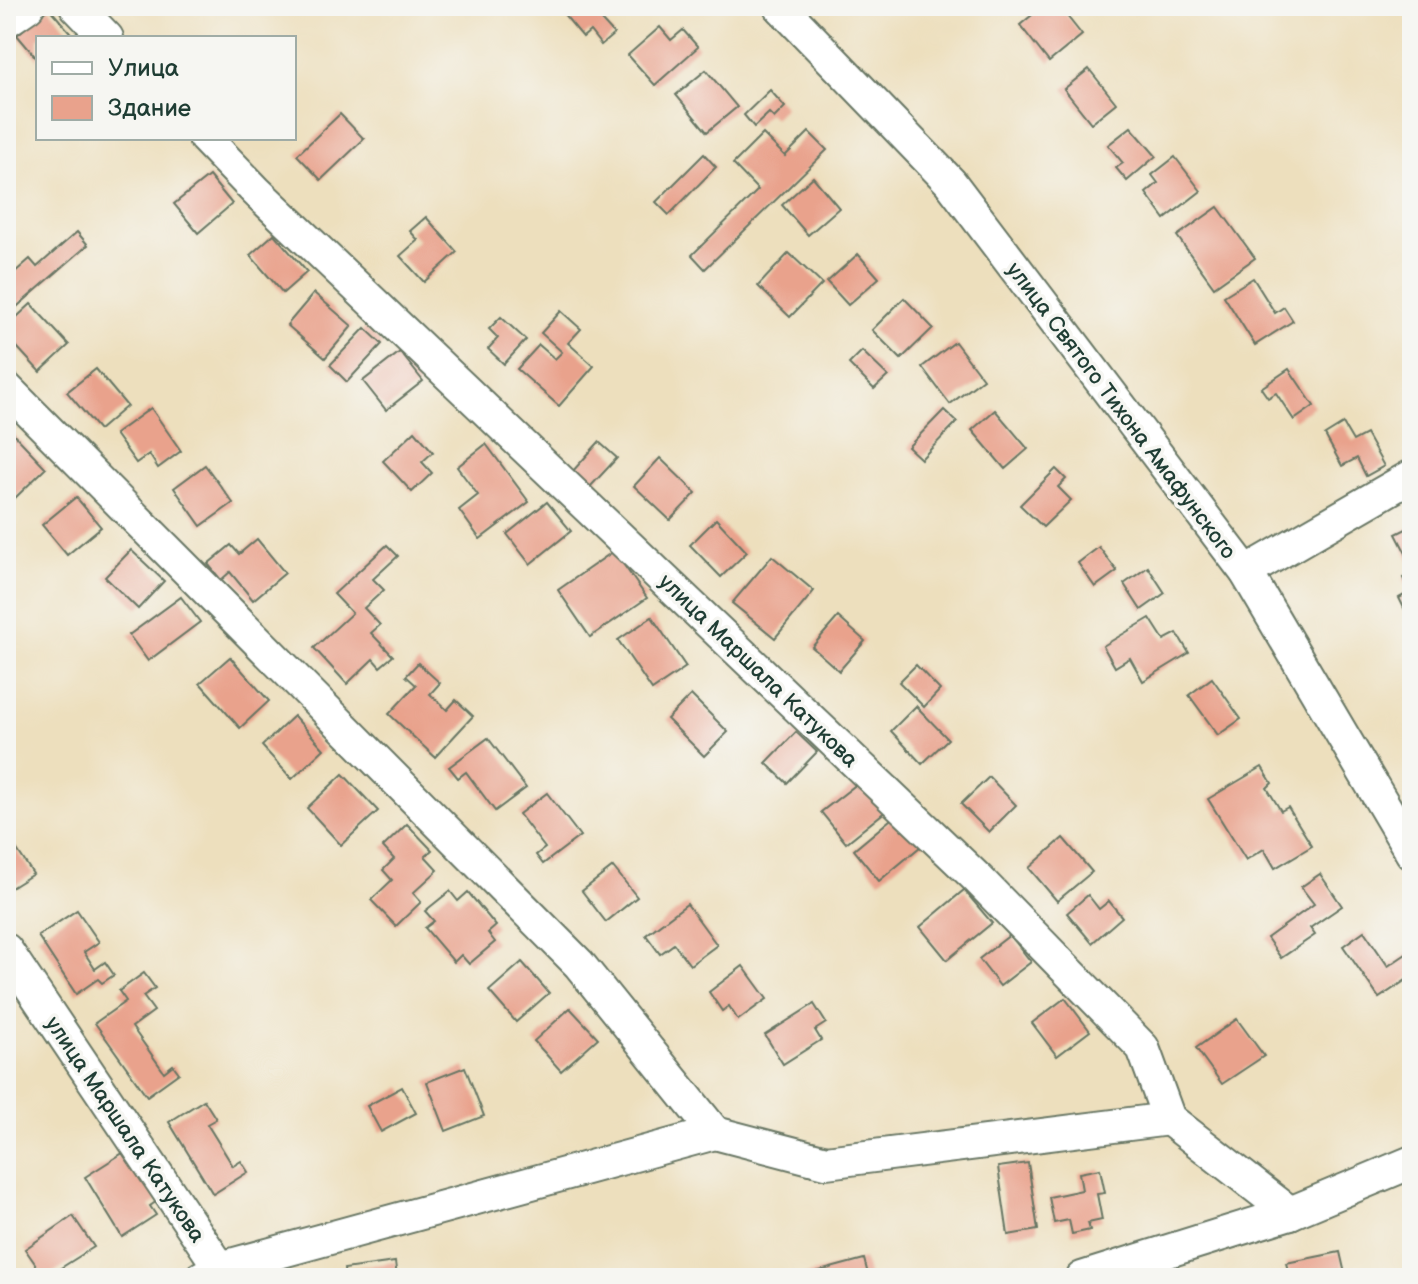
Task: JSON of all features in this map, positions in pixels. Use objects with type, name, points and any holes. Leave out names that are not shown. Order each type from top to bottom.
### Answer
[{"type":"street","points":[[6,21],[28,6]]},
{"type":"street","points":[[76,6],[105,36]]},
{"type":"street","name":"улица Святого Тихона Амафунского","points":[[780,6],[950,182],[1246,572],[1412,853]]},
{"type":"street","name":"улица Маршала Катукова","points":[[207,140],[256,191],[978,879],[1143,1048],[1169,1119]]},
{"type":"street","points":[[6,388],[579,964],[715,1133]]},
{"type":"street","points":[[1246,572],[1412,476]]},
{"type":"street","name":"улица Маршала Катукова","points":[[6,950],[211,1273]]},
{"type":"street","points":[[211,1273],[715,1133],[826,1162],[1169,1119],[1290,1213]]},
{"type":"street","points":[[1082,1278],[1290,1213],[1412,1162]]},
{"type":"building","points":[[571,6],[620,6],[602,21],[614,34],[601,45],[590,31],[583,37],[563,13]]},
{"type":"building","points":[[1043,6],[1059,6],[1082,35],[1049,62],[1020,25]]},
{"type":"building","points":[[49,8],[73,36],[36,36],[36,58],[17,35]]},
{"type":"building","points":[[660,27],[671,40],[683,30],[698,47],[655,85],[628,55]]},
{"type":"building","points":[[1089,69],[1116,103],[1091,123],[1064,89]]},
{"type":"building","points":[[706,70],[737,107],[707,132],[676,95]]},
{"type":"building","points":[[770,90],[785,107],[774,118],[769,113],[754,127],[744,115]]},
{"type":"building","points":[[340,114],[364,139],[321,180],[297,155]]},
{"type":"building","points":[[1131,127],[1156,156],[1127,181],[1116,168],[1123,163],[1108,145]]},
{"type":"building","points":[[809,132],[827,150],[705,269],[692,255],[758,190],[733,164],[763,134],[785,156]]},
{"type":"building","points":[[704,154],[716,167],[669,215],[656,202]]},
{"type":"building","points":[[1175,157],[1201,191],[1165,219],[1146,193],[1158,183],[1152,175]]},
{"type":"building","points":[[209,176],[232,204],[198,233],[174,204]]},
{"type":"building","points":[[813,177],[839,208],[808,235],[782,205]]},
{"type":"building","points":[[1218,207],[1255,258],[1214,287],[1177,236]]},
{"type":"building","points":[[426,217],[457,252],[424,282],[400,256],[418,240],[410,231]]},
{"type":"building","points":[[77,232],[88,245],[12,311],[6,304],[6,280],[30,259],[37,267]]},
{"type":"building","points":[[274,234],[307,272],[283,293],[250,255]]},
{"type":"building","points":[[789,253],[822,284],[790,317],[758,286]]},
{"type":"building","points":[[858,254],[879,278],[848,305],[827,282]]},
{"type":"building","points":[[1253,278],[1275,313],[1284,307],[1293,321],[1255,345],[1224,296]]},
{"type":"building","points":[[314,293],[352,326],[325,358],[287,325]]},
{"type":"building","points":[[904,298],[933,328],[901,359],[872,330]]},
{"type":"building","points":[[31,304],[69,345],[40,372],[6,335],[6,327]]},
{"type":"building","points":[[561,311],[581,329],[568,343],[594,366],[559,406],[517,369],[539,345],[555,359],[562,352],[541,333]]},
{"type":"building","points":[[501,317],[526,340],[504,364],[488,349],[498,338],[489,329]]},
{"type":"building","points":[[365,328],[382,344],[347,382],[330,365]]},
{"type":"building","points":[[955,342],[983,379],[950,404],[922,367]]},
{"type":"building","points":[[862,351],[888,376],[874,389],[849,364]]},
{"type":"building","points":[[400,352],[423,381],[386,410],[363,381]]},
{"type":"building","points":[[96,369],[127,406],[99,430],[67,392]]},
{"type":"building","points":[[1289,369],[1314,406],[1294,420],[1276,393],[1268,398],[1261,388]]},
{"type":"building","points":[[151,408],[181,451],[158,468],[149,454],[136,463],[115,434]]},
{"type":"building","points":[[944,410],[957,422],[921,459],[908,447]]},
{"type":"building","points":[[995,410],[1028,449],[1005,469],[972,430]]},
{"type":"building","points":[[1343,424],[1353,441],[1366,434],[1384,466],[1366,476],[1357,458],[1342,466],[1325,435]]},
{"type":"building","points":[[9,429],[46,468],[15,498],[6,489],[6,432]]},
{"type":"building","points":[[415,431],[433,452],[422,462],[432,473],[412,492],[383,461]]},
{"type":"building","points":[[599,442],[617,458],[589,488],[572,472]]},
{"type":"building","points":[[486,444],[529,502],[480,539],[459,510],[478,495],[457,467]]},
{"type":"building","points":[[660,458],[696,493],[670,520],[634,486]]},
{"type":"building","points":[[205,465],[233,503],[201,526],[174,488]]},
{"type":"building","points":[[1056,469],[1066,479],[1058,487],[1071,500],[1043,527],[1020,505]]},
{"type":"building","points":[[76,497],[101,527],[67,555],[42,525]]},
{"type":"building","points":[[547,502],[571,531],[530,564],[507,534]]},
{"type":"building","points":[[716,519],[747,552],[721,577],[690,545]]},
{"type":"building","points":[[1412,526],[1412,565],[1396,534]]},
{"type":"building","points":[[257,539],[285,573],[253,600],[230,572],[221,580],[208,564],[231,545],[239,554]]},
{"type":"building","points":[[387,545],[398,556],[373,579],[384,590],[364,608],[380,625],[371,633],[393,656],[380,667],[373,659],[347,684],[314,648],[352,613],[334,594]]},
{"type":"building","points":[[1099,547],[1117,571],[1095,587],[1078,563]]},
{"type":"building","points":[[131,550],[164,581],[138,609],[105,577]]},
{"type":"building","points":[[614,551],[647,598],[590,637],[558,590]]},
{"type":"building","points":[[772,556],[814,591],[775,638],[732,603]]},
{"type":"building","points":[[1148,567],[1165,593],[1141,610],[1124,584]]},
{"type":"building","points":[[1412,573],[1412,624],[1399,598],[1410,592],[1403,578]]},
{"type":"building","points":[[181,597],[200,622],[148,661],[129,635]]},
{"type":"building","points":[[652,617],[686,667],[652,690],[618,640]]},
{"type":"building","points":[[838,617],[865,641],[839,671],[812,647]]},
{"type":"building","points":[[1150,618],[1164,640],[1177,633],[1189,653],[1143,681],[1130,658],[1115,667],[1103,646]]},
{"type":"building","points":[[230,657],[269,701],[240,728],[200,683]]},
{"type":"building","points":[[418,663],[440,683],[430,694],[447,710],[456,700],[473,716],[435,757],[389,714],[416,685],[406,676]]},
{"type":"building","points":[[916,665],[940,690],[924,707],[899,682]]},
{"type":"building","points":[[1212,678],[1241,719],[1218,735],[1189,695]]},
{"type":"building","points":[[691,695],[728,732],[704,756],[667,719]]},
{"type":"building","points":[[916,706],[948,739],[922,764],[891,731]]},
{"type":"building","points":[[294,716],[324,749],[292,779],[262,746]]},
{"type":"building","points":[[796,732],[817,752],[787,783],[766,763]]},
{"type":"building","points":[[488,738],[526,788],[495,811],[466,772],[458,778],[449,767]]},
{"type":"building","points":[[1262,767],[1272,783],[1267,788],[1281,811],[1288,807],[1312,846],[1275,868],[1264,849],[1246,860],[1208,799]]},
{"type":"building","points":[[343,774],[378,811],[341,845],[307,808]]},
{"type":"building","points":[[989,777],[1016,805],[989,832],[961,804]]},
{"type":"building","points":[[862,780],[887,810],[846,843],[821,812]]},
{"type":"building","points":[[547,793],[580,836],[543,864],[536,855],[545,848],[519,814]]},
{"type":"building","points":[[902,810],[927,841],[879,881],[854,850]]},
{"type":"building","points":[[407,824],[432,850],[425,856],[438,870],[413,893],[421,902],[396,926],[371,900],[392,880],[383,870],[394,859],[383,847]]},
{"type":"building","points":[[6,833],[33,874],[6,891]]},
{"type":"building","points":[[1063,838],[1092,872],[1057,901],[1029,868]]},
{"type":"building","points":[[613,867],[637,897],[606,922],[582,891]]},
{"type":"building","points":[[1320,874],[1342,906],[1310,928],[1315,935],[1281,958],[1267,938],[1314,904],[1301,887]]},
{"type":"building","points":[[964,890],[992,923],[947,960],[920,927]]},
{"type":"building","points":[[450,891],[458,901],[468,892],[496,926],[488,933],[495,942],[469,964],[461,955],[454,962],[425,928],[434,921],[425,911]]},
{"type":"building","points":[[1088,895],[1099,909],[1109,901],[1122,917],[1092,943],[1067,913]]},
{"type":"building","points":[[687,904],[717,945],[690,965],[674,944],[660,954],[646,935]]},
{"type":"building","points":[[77,910],[99,942],[84,952],[95,969],[105,962],[114,975],[102,983],[98,979],[76,994],[38,936]]},
{"type":"building","points":[[1364,931],[1388,966],[1409,952],[1412,956],[1412,976],[1379,998],[1343,946]]},
{"type":"building","points":[[1010,935],[1031,962],[1000,986],[979,959]]},
{"type":"building","points":[[522,962],[549,993],[516,1022],[489,991]]},
{"type":"building","points":[[743,966],[767,999],[738,1020],[729,1006],[722,1011],[709,992]]},
{"type":"building","points":[[144,973],[155,988],[143,996],[154,1011],[132,1027],[164,1072],[173,1065],[179,1073],[147,1096],[95,1023],[126,1001],[119,991]]},
{"type":"building","points":[[1065,998],[1090,1031],[1057,1056],[1032,1023]]},
{"type":"building","points":[[814,1004],[826,1023],[815,1030],[821,1040],[783,1064],[765,1035]]},
{"type":"building","points":[[570,1008],[598,1038],[561,1071],[534,1041]]},
{"type":"building","points":[[1237,1019],[1264,1056],[1222,1084],[1196,1048]]},
{"type":"building","points":[[465,1067],[484,1116],[446,1131],[427,1082]]},
{"type":"building","points":[[402,1087],[416,1113],[381,1132],[367,1106]]},
{"type":"building","points":[[204,1100],[216,1119],[207,1124],[233,1166],[241,1161],[248,1172],[213,1194],[169,1122]]},
{"type":"building","points":[[126,1151],[157,1201],[150,1206],[156,1215],[122,1237],[85,1177]]},
{"type":"building","points":[[1028,1163],[1038,1230],[1008,1235],[998,1167]]},
{"type":"building","points":[[1100,1169],[1105,1193],[1097,1194],[1102,1220],[1088,1223],[1090,1230],[1072,1234],[1069,1220],[1054,1223],[1049,1197],[1082,1190],[1079,1173]]},
{"type":"building","points":[[73,1216],[94,1247],[45,1278],[25,1249]]},
{"type":"building","points":[[1340,1252],[1346,1278],[1290,1278],[1286,1263]]},
{"type":"building","points":[[864,1259],[869,1278],[797,1277]]},
{"type":"building","points":[[395,1262],[397,1278],[345,1278],[344,1269]]}]
